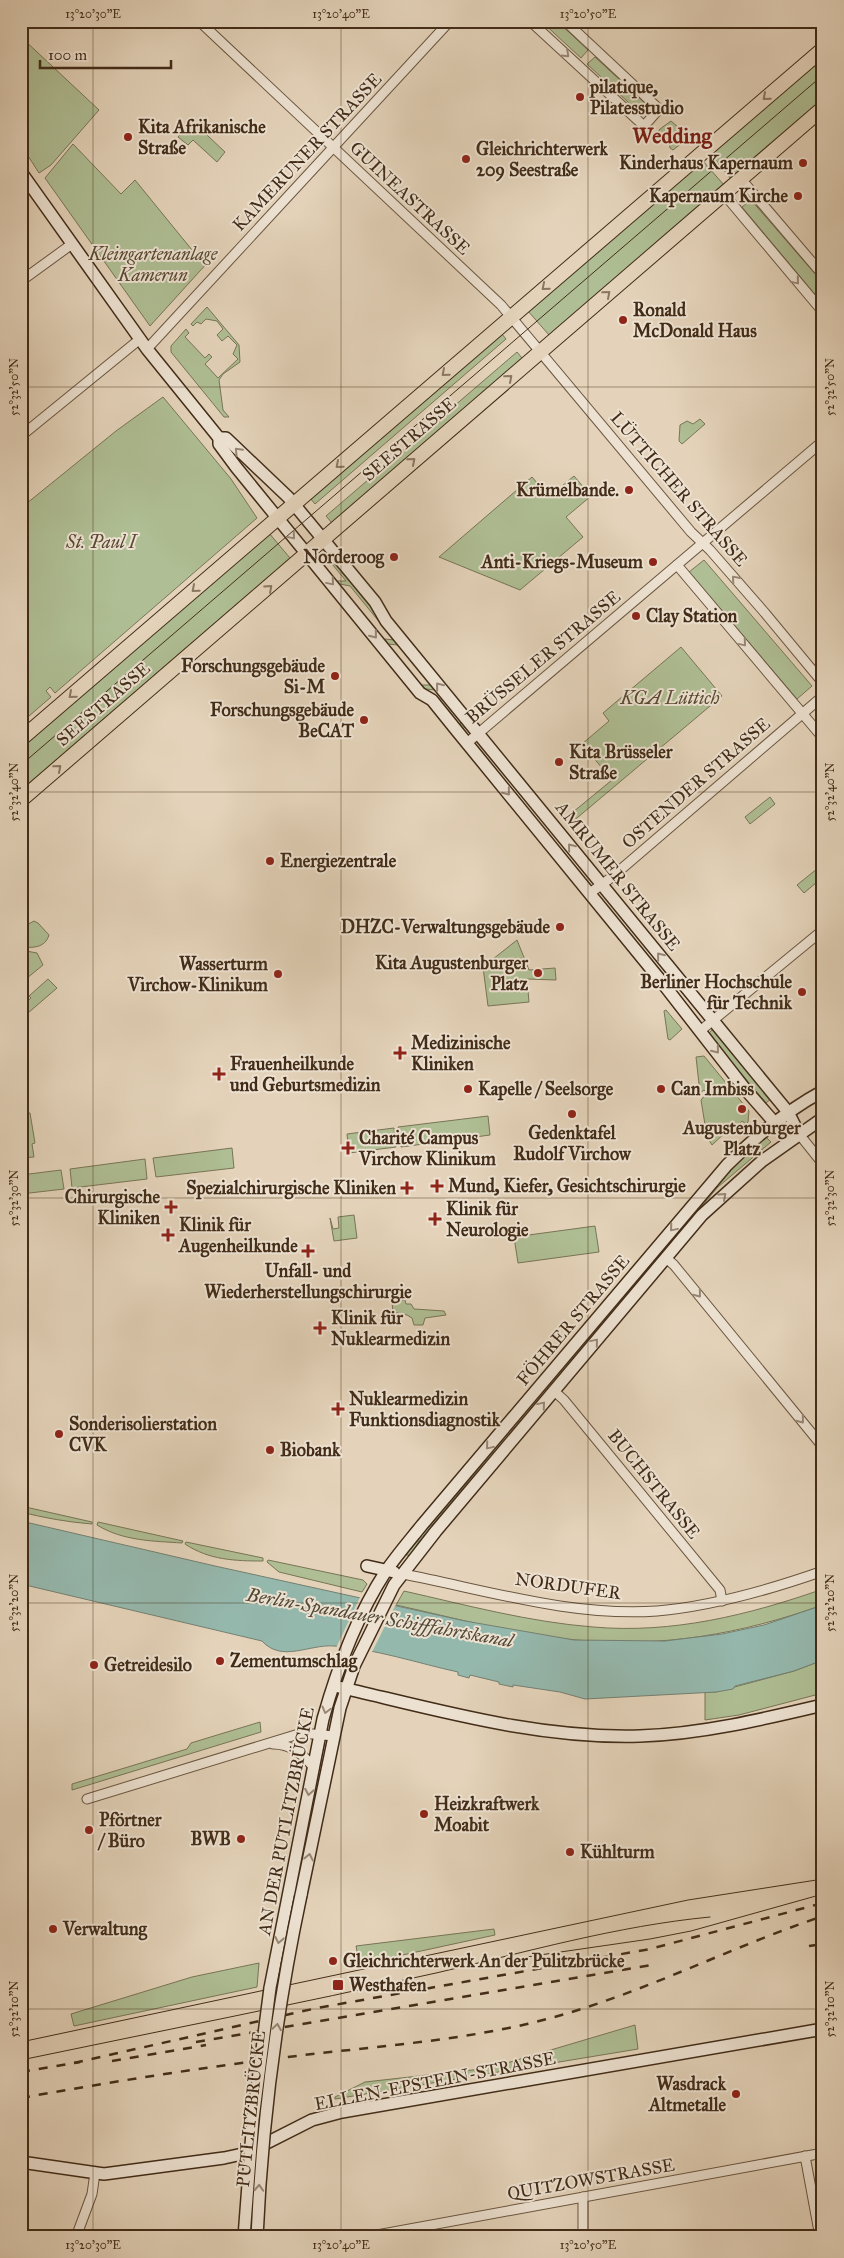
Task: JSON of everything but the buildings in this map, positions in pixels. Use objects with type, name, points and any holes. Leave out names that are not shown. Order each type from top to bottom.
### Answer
[{"type":"main road","name":"SEESTRASSE","points":[[21,739],[823,49]]},
{"type":"main road","name":"SEESTRASSE","points":[[21,800],[823,108]]},
{"type":"main road","points":[[21,172],[144,344],[219,438]]},
{"type":"main road","name":"AMRUMER STRASSE","points":[[219,438],[226,438],[294,504],[323,538],[375,602],[386,621],[788,1112],[799,1134],[774,1122],[745,1089],[590,893],[432,700],[420,693],[277,518],[219,444],[219,438]]},
{"type":"main road","points":[[246,479],[257,470]]},
{"type":"main road","name":"FÖHRER STRASSE","points":[[341,1663],[379,1584],[422,1525],[712,1182],[746,1146],[774,1122],[823,1091]]},
{"type":"main road","name":"FÖHRER STRASSE","points":[[354,1666],[392,1588],[436,1531],[702,1215],[762,1161],[823,1118]]},
{"type":"main road","name":"NORDUFER","points":[[367,1566],[403,1574]]},
{"type":"main road","name":"AN DER PUTLITZBRÜCKE","points":[[284,1986],[311,1817],[314,1768],[320,1734],[332,1686],[341,1663]]},
{"type":"main road","name":"AN DER PUTLITZBRÜCKE","points":[[270,1988],[311,1817],[354,1666]]},
{"type":"main road","points":[[332,1686],[498,1724],[579,1734],[641,1736],[698,1730],[769,1718],[823,1705]]},
{"type":"main road","name":"PUTLITZBRÜCKE","points":[[257,2237],[265,2119],[284,1986]]},
{"type":"main road","name":"PUTLITZBRÜCKE","points":[[244,2237],[253,2119],[270,1988]]},
{"type":"main road","name":"ELLEN-EPSTEIN-STRASSE","points":[[21,2162],[95,2173],[121,2173],[247,2154],[312,2120],[342,2112],[823,2029]]},
{"type":"street","name":"GUINEASTRASSE","points":[[199,21],[511,317]]},
{"type":"street","name":"KAMERUNER STRASSE","points":[[21,436],[144,344],[334,148],[450,21]]},
{"type":"street","points":[[530,21],[644,126],[659,109],[565,21]]},
{"type":"street","points":[[741,179],[823,276]]},
{"type":"street","points":[[726,193],[729,200],[823,312]]},
{"type":"street","points":[[21,281],[72,244]]},
{"type":"street","name":"LÜTTICHER STRASSE","points":[[511,317],[629,459],[765,613],[823,683]]},
{"type":"street","name":"BRÜSSELER STRASSE","points":[[467,743],[823,441]]},
{"type":"street","points":[[678,565],[823,738]]},
{"type":"street","name":"OSTENDER STRASSE","points":[[590,893],[602,885],[823,696]]},
{"type":"street","points":[[700,1031],[823,930]]},
{"type":"street","points":[[799,1134],[823,1164]]},
{"type":"street","points":[[666,1258],[674,1265],[823,1447]]},
{"type":"street","name":"BUCHSTRASSE","points":[[554,1391],[564,1400],[720,1590],[722,1601]]},
{"type":"street","name":"NORDUFER","points":[[403,1574],[563,1606],[656,1611],[722,1601],[760,1592],[823,1571]]},
{"type":"street","points":[[87,1799],[302,1733],[334,1736]]},
{"type":"street","points":[[268,1744],[292,1748],[303,1755],[314,1768]]},
{"type":"street","name":"QUITZOWSTRASSE","points":[[366,2237],[823,2153]]},
{"type":"street","points":[[805,2156],[820,2237]]},
{"type":"street","points":[[76,2237],[92,2194],[95,2173]]},
{"type":"street","points":[[583,2197],[583,2237]]},
{"type":"green space","points":[[541,21],[557,21],[588,50],[581,58]]},
{"type":"green space","points":[[21,37],[99,110],[51,165],[39,173],[21,145]]},
{"type":"green space","points":[[595,57],[649,107],[642,115],[587,64]]},
{"type":"green space","points":[[823,57],[823,99],[731,179],[710,153]]},
{"type":"green space","points":[[192,121],[225,152],[217,162],[193,140],[188,145],[178,137]]},
{"type":"green space","points":[[671,121],[678,127],[678,135],[687,139],[673,150],[670,148],[669,141],[661,140],[657,133]]},
{"type":"green space","name":"Kleingartenanlage Kamerun","points":[[73,144],[121,194],[135,180],[201,261],[209,261],[150,326],[45,178]]},
{"type":"green space","points":[[702,160],[724,185],[549,335],[528,311]]},
{"type":"green space","points":[[751,200],[823,283],[823,304],[742,207]]},
{"type":"green space","points":[[207,307],[239,345],[240,362],[223,374],[219,380],[223,410],[229,417],[224,417],[171,352],[171,346],[186,329],[189,333],[185,337],[205,358],[209,354],[212,357],[205,364],[218,378],[238,359],[233,354],[237,345],[228,336],[222,341],[217,335],[223,329],[217,321],[206,319],[201,324],[197,322],[193,326],[191,324]]},
{"type":"green space","points":[[501,333],[506,339],[315,504],[310,498]]},
{"type":"green space","points":[[517,352],[522,358],[520,360],[332,523],[326,516]]},
{"type":"green space","name":"St. Paul I","points":[[163,397],[231,479],[257,518],[55,693],[50,687],[46,691],[51,697],[21,723],[21,508],[116,431]]},
{"type":"green space","points":[[700,419],[705,424],[682,444],[679,441],[680,425],[687,421],[693,424]]},
{"type":"green space","points":[[574,476],[591,496],[566,517],[583,537],[520,590],[439,557],[532,477],[549,497]]},
{"type":"green space","points":[[269,533],[290,558],[21,790],[21,746]]},
{"type":"green space","points":[[330,556],[468,725],[460,731],[454,724],[463,723],[435,690],[426,689],[422,685],[431,685],[398,645],[388,644],[385,639],[394,640],[350,586],[340,584],[337,581],[346,581],[332,564],[323,563]]},
{"type":"green space","points":[[704,560],[812,686],[797,699],[689,572]]},
{"type":"green space","name":"KGA Lüttich","points":[[681,647],[722,696],[571,823],[567,817],[612,780],[582,744],[609,721],[603,713]]},
{"type":"green space","points":[[770,797],[775,804],[750,824],[745,817]]},
{"type":"green space","points":[[823,864],[823,877],[804,893],[797,885]]},
{"type":"green space","points":[[34,921],[49,935],[47,939],[42,945],[21,947],[21,928]]},
{"type":"green space","points":[[517,940],[529,970],[555,968],[556,980],[527,979],[529,1002],[488,1006],[483,967]]},
{"type":"green space","points":[[21,950],[37,953],[43,965],[21,983]]},
{"type":"green space","points":[[48,979],[57,988],[28,1013],[22,1006],[31,998],[29,996]]},
{"type":"green space","points":[[666,1010],[682,1029],[670,1040],[668,1039],[664,1011]]},
{"type":"green space","points":[[714,1028],[772,1098],[766,1103],[708,1034]]},
{"type":"green space","points":[[704,1056],[749,1111],[746,1124],[742,1121],[731,1132],[729,1129],[712,1145],[707,1137],[701,1100],[707,1093],[704,1090],[700,1093],[696,1057]]},
{"type":"green space","points":[[21,1080],[27,1113],[30,1113],[35,1143],[32,1144],[34,1157],[21,1158]]},
{"type":"green space","points":[[488,1116],[490,1135],[401,1147],[398,1127]]},
{"type":"green space","points":[[394,1128],[396,1147],[349,1153],[347,1134]]},
{"type":"green space","points":[[765,1136],[771,1142],[718,1187],[655,1261],[728,1172]]},
{"type":"green space","points":[[232,1148],[234,1168],[156,1177],[153,1158]]},
{"type":"green space","points":[[145,1159],[147,1179],[72,1188],[70,1169]]},
{"type":"green space","points":[[61,1170],[64,1189],[21,1194],[21,1175]]},
{"type":"green space","points":[[354,1215],[357,1238],[334,1241],[330,1218],[333,1229],[339,1228],[338,1217]]},
{"type":"green space","points":[[595,1226],[599,1252],[518,1263],[514,1237]]},
{"type":"green space","points":[[405,1300],[406,1304],[411,1304],[414,1309],[444,1311],[446,1315],[425,1318],[423,1325],[414,1325],[412,1318],[393,1312],[392,1302]]},
{"type":"green space","points":[[538,1397],[419,1541],[411,1555],[405,1555]]},
{"type":"green space","points":[[21,1506],[92,1522],[92,1524],[56,1520],[21,1512]]},
{"type":"green space","points":[[98,1522],[183,1541],[182,1543],[160,1542],[128,1537],[97,1525]]},
{"type":"green space","points":[[186,1542],[263,1558],[263,1561],[222,1559],[194,1549],[185,1544]]},
{"type":"green space","points":[[268,1560],[363,1580],[367,1584],[362,1592],[279,1572],[267,1562]]},
{"type":"green space","points":[[823,1589],[823,1605],[762,1624],[701,1636],[639,1642],[553,1638],[486,1626],[396,1605],[404,1591],[498,1612],[569,1625],[652,1628],[681,1625],[739,1614]]},
{"type":"green space","points":[[823,1660],[823,1693],[739,1715],[705,1720],[705,1692],[716,1692],[794,1671]]},
{"type":"green space","points":[[260,1722],[261,1732],[72,1790],[72,1784],[187,1749],[191,1743]]},
{"type":"green space","points":[[494,1929],[495,1935],[384,1959],[378,1957],[359,1961],[356,1946]]},
{"type":"green space","points":[[259,1963],[257,1987],[74,2026],[71,2014],[192,1977]]},
{"type":"green space","points":[[635,2025],[638,2049],[335,2099],[335,2097],[365,2082],[490,2068]]},
{"type":"water","name":"Berlin-Spandauer Schifffahrtskanal","points":[[21,1521],[465,1621],[574,1640],[665,1641],[722,1634],[764,1625],[823,1605],[823,1660],[794,1671],[735,1686],[733,1689],[716,1692],[585,1699],[560,1692],[513,1685],[513,1687],[470,1675],[469,1678],[458,1675],[458,1672],[349,1647],[325,1646],[287,1652],[278,1651],[262,1641],[21,1584]]},
{"type":"pier","points":[[361,1595],[397,1602],[371,1654],[336,1648]]},
{"type":"tram line","points":[[21,765],[823,75]]},
{"type":"tram line","points":[[21,2042],[688,1900],[823,1879]]},
{"type":"tram line","points":[[526,1957],[650,1939],[691,1931],[823,1894]]},
{"type":"tram line","points":[[21,2060],[281,2007],[436,1973],[572,1940],[675,1921],[710,1917]]},
{"type":"railway","points":[[74,2063],[317,2008],[650,1949],[823,1903]]},
{"type":"railway","points":[[21,2098],[121,2081],[288,2057],[438,2040],[527,2024],[603,2002],[823,1916]]},
{"type":"railway","points":[[809,1946],[823,1944]]},
{"type":"railway","points":[[196,2042],[652,1965]]},
{"type":"railway","points":[[112,2061],[206,2045]]},
{"type":"railway","points":[[21,2072],[80,2062]]},
{"type":"place","name":"pilatique, Pilatesstudio","points":[[580,97]]},
{"type":"place","name":"Kita Afrikanische Straße","points":[[128,137]]},
{"type":"place","name":"Gleichrichterwerk 209 Seestraße","points":[[466,159]]},
{"type":"place","name":"Kinderhaus Kapernaum","points":[[803,163]]},
{"type":"place","name":"Kapernaum Kirche","points":[[798,196]]},
{"type":"place","name":"Ronald McDonald Haus","points":[[623,320]]},
{"type":"place","name":"Krümelbande.","points":[[629,490]]},
{"type":"place","name":"Norderoog","points":[[394,557]]},
{"type":"place","name":"Anti-Kriegs-Museum","points":[[653,562]]},
{"type":"place","name":"Clay Station","points":[[636,616]]},
{"type":"place","name":"Forschungsgebäude Si-M","points":[[335,676]]},
{"type":"place","name":"Forschungsgebäude BeCAT","points":[[364,720]]},
{"type":"place","name":"Kita Brüsseler Straße","points":[[559,762]]},
{"type":"place","name":"Energiezentrale","points":[[270,861]]},
{"type":"place","name":"DHZC-Verwaltungsgebäude","points":[[560,927]]},
{"type":"place","name":"Kita Augustenburger Platz","points":[[538,973]]},
{"type":"place","name":"Wasserturm Virchow-Klinikum","points":[[278,974]]},
{"type":"place","name":"Berliner Hochschule für Technik","points":[[802,992]]},
{"type":"place","name":"Medizinische Kliniken","points":[[400,1053]]},
{"type":"place","name":"Frauenheilkunde und Geburtsmedizin","points":[[219,1074]]},
{"type":"place","name":"Kapelle / Seelsorge","points":[[468,1089]]},
{"type":"place","name":"Can Imbiss","points":[[661,1089]]},
{"type":"place","name":"Augustenburger Platz","points":[[742,1109]]},
{"type":"place","name":"Gedenktafel Rudolf Virchow","points":[[572,1114]]},
{"type":"place","name":"Charité Campus Virchow Klinikum","points":[[348,1148]]},
{"type":"place","name":"Mund, Kiefer, Gesichtschirurgie","points":[[437,1186]]},
{"type":"place","name":"Spezialchirurgische Kliniken","points":[[407,1188]]},
{"type":"place","name":"Chirurgische Kliniken","points":[[171,1207]]},
{"type":"place","name":"Klinik für Neurologie","points":[[435,1219]]},
{"type":"place","name":"Klinik für Augenheilkunde","points":[[168,1235]]},
{"type":"place","name":"Unfall- und Wiederherstellungschirurgie","points":[[308,1251]]},
{"type":"place","name":"Klinik für Nuklearmedizin","points":[[320,1328]]},
{"type":"place","name":"Nuklearmedizin Funktionsdiagnostik","points":[[338,1409]]},
{"type":"place","name":"Sonderisolierstation CVK","points":[[59,1434]]},
{"type":"place","name":"Biobank","points":[[270,1450]]},
{"type":"place","name":"Zementumschlag","points":[[220,1661]]},
{"type":"place","name":"Getreidesilo","points":[[94,1665]]},
{"type":"place","name":"Heizkraftwerk Moabit","points":[[424,1814]]},
{"type":"place","name":"Pförtner / Büro","points":[[89,1830]]},
{"type":"place","name":"BWB","points":[[241,1839]]},
{"type":"place","name":"Kühlturm","points":[[570,1852]]},
{"type":"place","name":"Verwaltung","points":[[53,1929]]},
{"type":"place","name":"Gleichrichterwerk An der Pulitzbrücke","points":[[333,1961]]},
{"type":"place","name":"Westhafen","points":[[338,1985]]},
{"type":"place","name":"Wasdrack Altmetalle","points":[[736,2094]]},
{"type":"district","name":"Wedding","points":[[672,135]]}]
